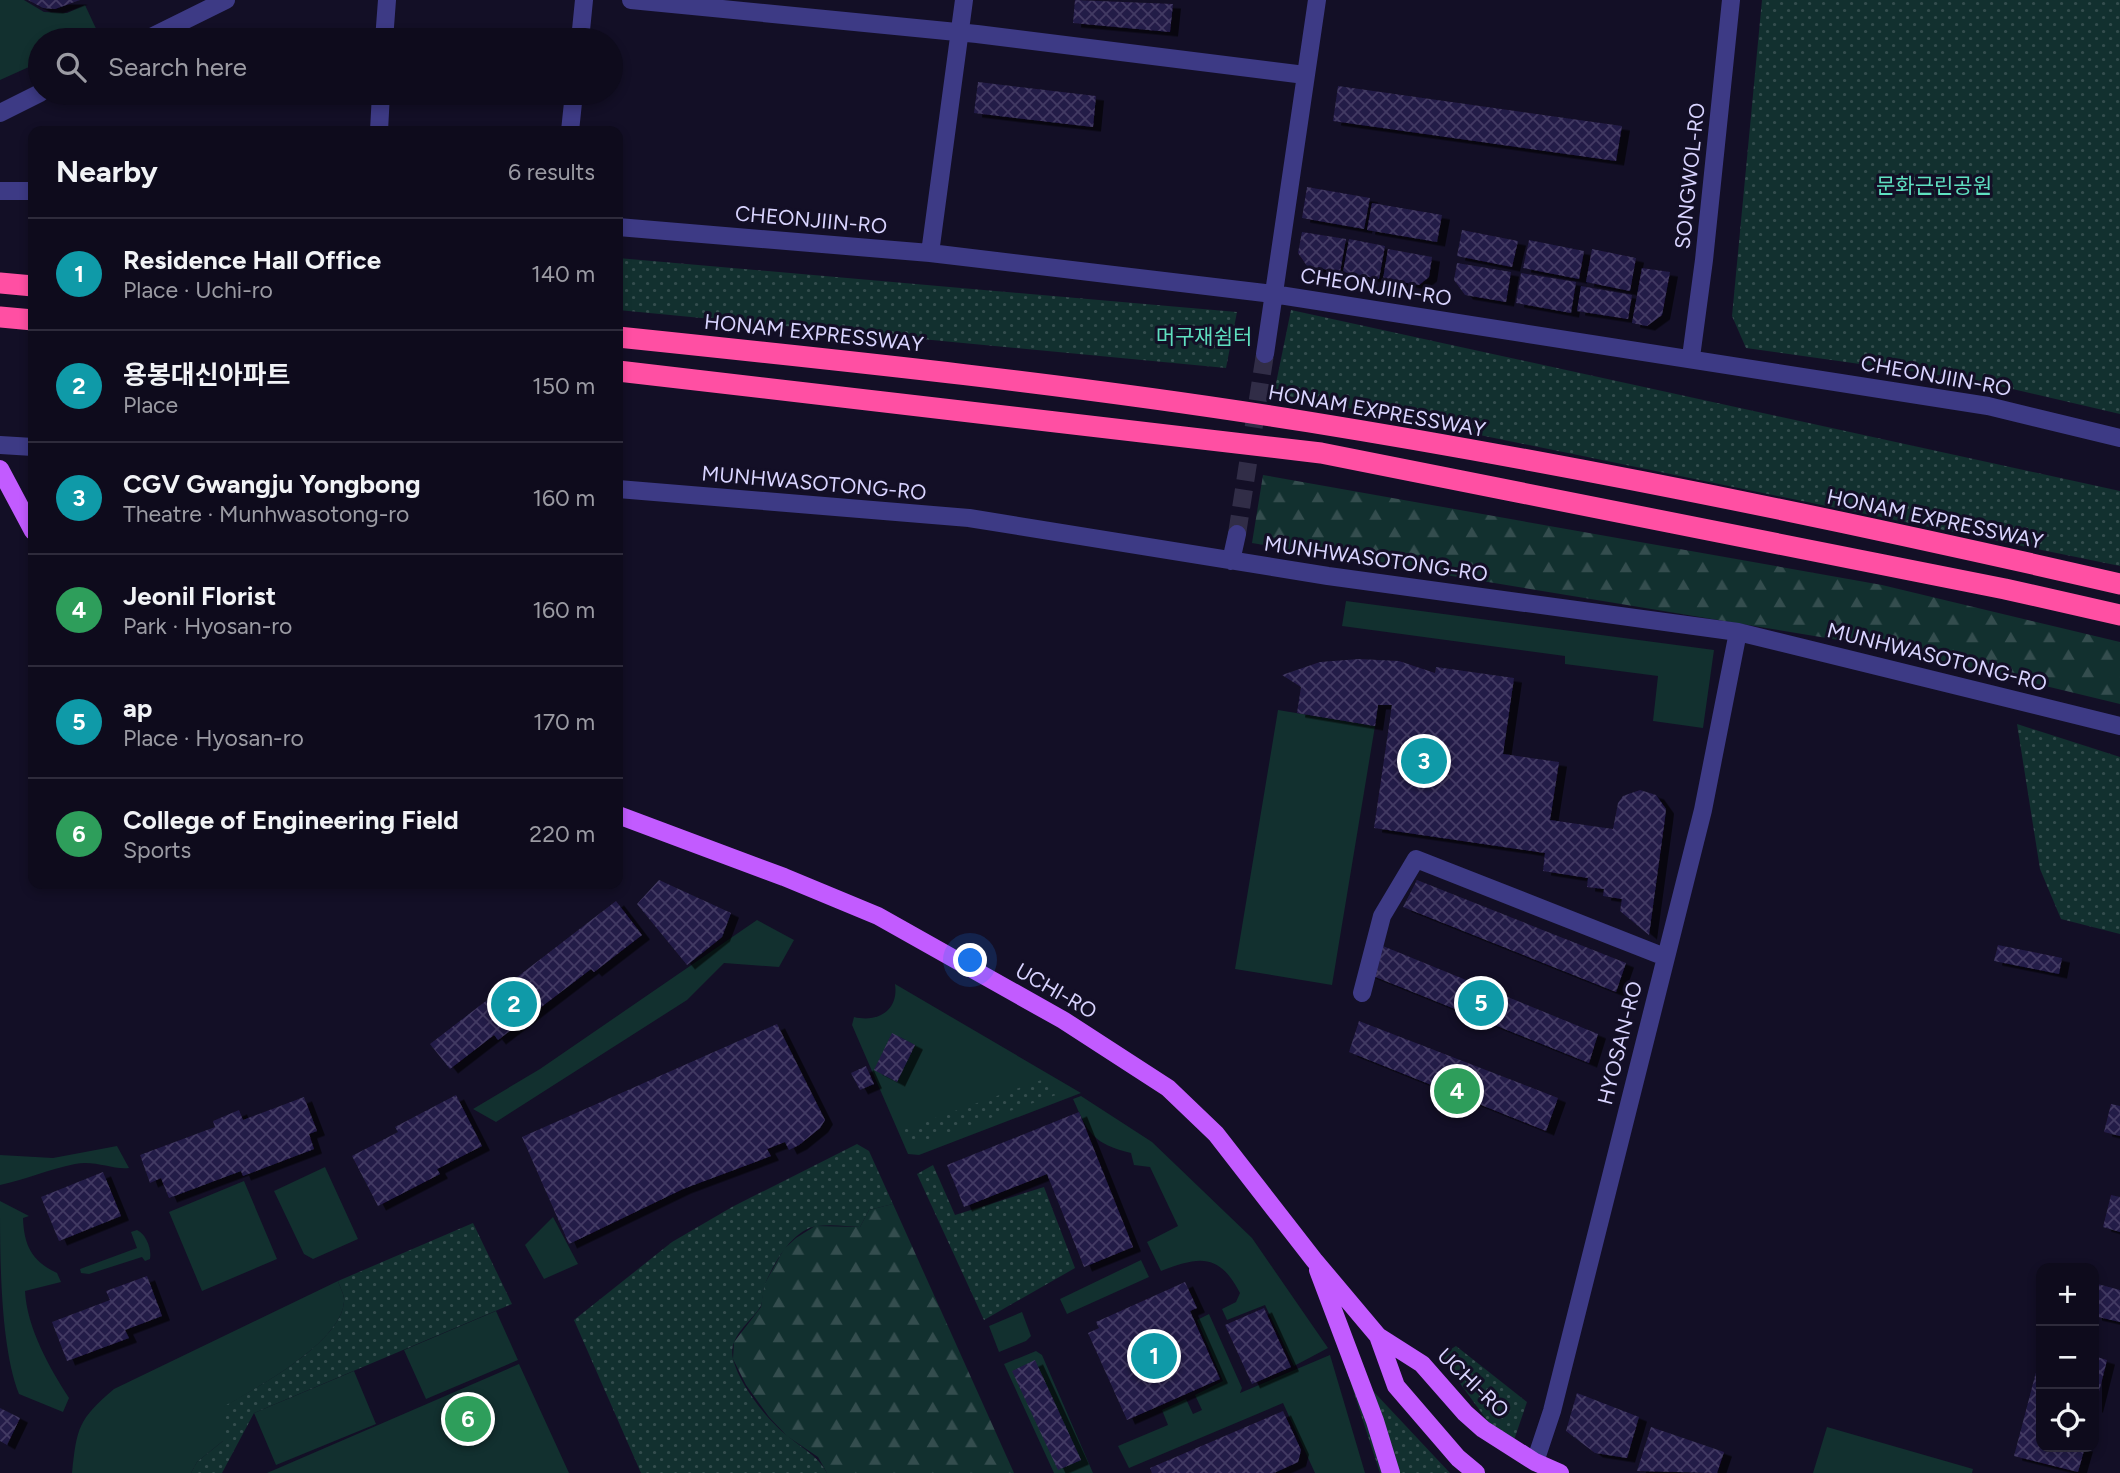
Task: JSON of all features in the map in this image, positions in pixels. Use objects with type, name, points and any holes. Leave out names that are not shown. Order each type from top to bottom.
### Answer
[{"type":"highway","points":[[0,283],[28,286]]},
{"type":"highway","points":[[0,317],[28,320]]},
{"type":"highway","name":"HONAM EXPRESSWAY","points":[[623,338],[949,372],[1309,422],[1660,486],[2120,584]]},
{"type":"highway","points":[[623,372],[1321,453],[2005,589],[2120,615]]},
{"type":"main road","points":[[0,469],[28,522]]},
{"type":"main road","name":"UCHI-RO","points":[[623,817],[784,877],[878,916],[1063,1020],[1168,1088],[1196,1112],[1378,1336],[1422,1364],[1465,1413],[1533,1468],[1560,1473]]},
{"type":"main road","points":[[1314,1260],[1391,1473]]},
{"type":"main road","name":"UCHI-RO","points":[[1378,1336],[1396,1386],[1458,1458],[1476,1473]]},
{"type":"street","points":[[169,28],[226,0]]},
{"type":"street","points":[[385,28],[387,0]]},
{"type":"street","points":[[581,28],[584,0]]},
{"type":"street","points":[[631,0],[960,32],[1305,75]]},
{"type":"street","points":[[930,253],[964,0]]},
{"type":"street","points":[[1265,354],[1317,0]]},
{"type":"street","name":"SONGWOL-RO","points":[[1690,357],[1704,260],[1731,0]]},
{"type":"street","points":[[0,113],[28,99]]},
{"type":"street","points":[[379,126],[380,105]]},
{"type":"street","points":[[571,126],[573,105]]},
{"type":"street","points":[[0,191],[28,191]]},
{"type":"street","name":"CHEONJIIN-RO","points":[[623,227],[930,253],[1273,294],[1690,357],[1988,406],[2120,438]]},
{"type":"street","points":[[0,445],[28,447]]},
{"type":"street","name":"MUNHWASOTONG-RO","points":[[623,489],[969,518],[1231,561],[1738,632],[2120,726]]},
{"type":"street","points":[[1231,561],[1237,534]]},
{"type":"street","name":"HYOSAN-RO","points":[[1533,1468],[1552,1411],[1703,810],[1738,632]]},
{"type":"street","points":[[1362,993],[1382,916],[1416,859],[1665,957]]},
{"type":"green space","points":[[0,0],[24,0],[44,12],[67,13],[85,5],[96,28],[28,28],[28,67],[0,80]]},
{"type":"green space","name":"문화근린공원","points":[[1762,0],[2120,0],[2120,414],[1974,380],[1746,348],[1732,316]]},
{"type":"green space","name":"머구재쉼터","points":[[623,258],[1237,312],[1226,368],[623,310]]},
{"type":"green space","points":[[1291,310],[2120,491],[2120,566],[1274,393]]},
{"type":"green space","points":[[1263,475],[1882,585],[2120,642],[2120,704],[1893,649],[1252,543]]},
{"type":"green space","points":[[1346,601],[1714,650],[1703,728],[1653,721],[1658,676],[1565,664],[1565,656],[1342,626]]},
{"type":"green space","points":[[1278,710],[1375,726],[1332,985],[1235,969]]},
{"type":"green space","points":[[2017,724],[2120,757],[2120,934],[2061,919],[2040,869]]},
{"type":"green space","points":[[757,920],[794,940],[779,967],[724,963],[687,1000],[496,1122],[473,1109],[540,1069]]},
{"type":"green space","points":[[895,984],[1081,1093],[919,1155],[908,1154],[852,1025],[854,1017],[871,1018],[885,1013],[894,1001]]},
{"type":"green space","points":[[1050,1077],[1056,1095],[910,1146],[904,1129]]},
{"type":"green space","points":[[1081,1096],[1152,1142],[1252,1238],[1328,1348],[1294,1366],[1265,1305],[1227,1320],[1222,1309],[1236,1302],[1240,1293],[1232,1280],[1216,1265],[1207,1261],[1187,1262],[1161,1271],[1147,1242],[1178,1226],[1150,1167],[1134,1165],[1131,1153],[1108,1146],[1088,1129],[1073,1099]]},
{"type":"green space","points":[[857,1144],[869,1151],[893,1204],[869,1210],[860,1227],[817,1226],[792,1241],[773,1267],[765,1284],[761,1306],[736,1338],[732,1351],[742,1380],[756,1402],[781,1430],[815,1457],[827,1473],[641,1473],[574,1320],[672,1242],[732,1207]]},
{"type":"green space","points":[[117,1146],[129,1168],[90,1163],[75,1164],[0,1185],[0,1155],[53,1158]]},
{"type":"green space","points":[[933,1165],[955,1215],[1044,1187],[1075,1268],[984,1320],[917,1174]]},
{"type":"green space","points":[[325,1167],[358,1239],[313,1259],[304,1254],[274,1191]]},
{"type":"green space","points":[[244,1181],[277,1259],[202,1291],[169,1212]]},
{"type":"green space","points":[[0,1201],[29,1216],[23,1218],[25,1237],[31,1252],[41,1263],[57,1273],[61,1282],[25,1291],[35,1333],[69,1398],[63,1412],[19,1394],[13,1374],[2,1300]]},
{"type":"green space","points":[[893,1204],[1014,1473],[827,1473],[818,1457],[787,1436],[769,1417],[746,1385],[733,1359],[734,1342],[761,1307],[764,1285],[784,1249],[815,1226],[860,1227],[869,1210]]},
{"type":"green space","points":[[553,1217],[578,1264],[544,1279],[525,1245]]},
{"type":"green space","points":[[473,1223],[512,1304],[254,1413],[222,1473],[191,1473],[197,1462],[223,1441],[223,1407],[295,1363],[328,1333],[339,1318],[344,1302],[338,1281]]},
{"type":"green space","points":[[137,1230],[148,1242],[150,1259],[145,1261],[142,1257],[89,1274],[81,1273],[80,1269],[137,1248],[131,1232]]},
{"type":"green space","points":[[1141,1260],[1149,1277],[1067,1314],[1060,1299]]},
{"type":"green space","points":[[338,1281],[344,1302],[339,1318],[328,1333],[295,1363],[224,1407],[223,1441],[197,1462],[191,1473],[72,1473],[81,1425],[114,1389]]},
{"type":"green space","points":[[496,1311],[518,1360],[426,1399],[404,1350]]},
{"type":"green space","points":[[1022,1312],[1031,1336],[1026,1341],[999,1352],[989,1326]]},
{"type":"green space","points":[[1209,1314],[1242,1388],[1240,1393],[1330,1355],[1365,1473],[1315,1473],[1283,1403],[1129,1468],[1118,1446],[1168,1425],[1162,1410],[1186,1399],[1193,1414],[1202,1410],[1195,1395],[1223,1381],[1197,1320]]},
{"type":"green space","points":[[1456,1346],[1527,1402],[1514,1440],[1489,1423],[1440,1356]]},
{"type":"green space","points":[[1036,1351],[1042,1355],[1093,1473],[1054,1473],[1004,1364]]},
{"type":"green space","points":[[1343,1359],[1450,1473],[1380,1473]]},
{"type":"green space","points":[[519,1364],[569,1473],[267,1473]]},
{"type":"green space","points":[[354,1371],[376,1424],[276,1465],[254,1413]]},
{"type":"green space","points":[[1827,1427],[1973,1469],[1972,1473],[1813,1473]]},
{"type":"building","points":[[28,0],[80,0],[55,9],[43,8]]},
{"type":"building","points":[[1075,0],[1173,4],[1170,32],[1073,23]]},
{"type":"building","points":[[978,82],[1096,96],[1093,127],[974,113]]},
{"type":"building","points":[[1338,86],[1622,126],[1616,161],[1333,121]]},
{"type":"building","points":[[1307,187],[1370,198],[1364,229],[1302,218]]},
{"type":"building","points":[[1372,203],[1442,215],[1437,242],[1367,230]]},
{"type":"building","points":[[1462,230],[1518,241],[1512,267],[1457,256]]},
{"type":"building","points":[[1302,232],[1346,239],[1340,272],[1307,266],[1298,253]]},
{"type":"building","points":[[1349,239],[1385,246],[1379,279],[1343,272]]},
{"type":"building","points":[[1529,240],[1584,251],[1579,279],[1523,268]]},
{"type":"building","points":[[1388,249],[1432,257],[1429,277],[1419,285],[1383,279]]},
{"type":"building","points":[[1592,249],[1636,258],[1630,291],[1586,282]]},
{"type":"building","points":[[1457,263],[1511,272],[1506,302],[1465,295],[1454,280]]},
{"type":"building","points":[[1642,268],[1670,272],[1662,315],[1647,326],[1632,323]]},
{"type":"building","points":[[1521,273],[1576,282],[1571,313],[1516,303]]},
{"type":"building","points":[[1581,286],[1632,295],[1628,319],[1577,311]]},
{"type":"building","points":[[1359,659],[1399,661],[1435,673],[1436,667],[1514,678],[1503,754],[1559,762],[1550,820],[1613,829],[1618,803],[1623,796],[1640,790],[1656,795],[1666,809],[1649,935],[1620,911],[1622,899],[1603,896],[1604,889],[1587,887],[1588,878],[1543,871],[1545,853],[1374,828],[1392,705],[1378,705],[1375,726],[1297,713],[1301,687],[1282,675],[1320,662]]},
{"type":"building","points":[[659,880],[731,913],[722,937],[687,965],[637,904]]},
{"type":"building","points":[[1417,880],[1626,963],[1616,992],[1403,907]]},
{"type":"building","points":[[616,901],[642,935],[594,972],[591,969],[498,1040],[494,1035],[450,1069],[430,1044]]},
{"type":"building","points":[[1378,944],[1598,1034],[1589,1063],[1363,972]]},
{"type":"building","points":[[1998,945],[2062,958],[2059,974],[1994,961]]},
{"type":"building","points":[[1359,1021],[1558,1098],[1546,1131],[1349,1052]]},
{"type":"building","points":[[777,1024],[825,1120],[820,1128],[789,1150],[785,1142],[767,1149],[771,1156],[683,1189],[569,1244],[522,1137]]},
{"type":"building","points":[[892,1033],[915,1045],[897,1082],[874,1070]]},
{"type":"building","points":[[866,1066],[874,1084],[860,1090],[851,1073]]},
{"type":"building","points":[[456,1095],[482,1146],[437,1169],[440,1174],[378,1206],[352,1156],[398,1132],[395,1127]]},
{"type":"building","points":[[304,1097],[317,1131],[309,1134],[314,1149],[243,1176],[241,1171],[169,1198],[161,1178],[150,1183],[140,1155],[215,1127],[213,1121],[239,1110],[243,1120]]},
{"type":"building","points":[[2111,1104],[2120,1106],[2120,1136],[2104,1132]]},
{"type":"building","points":[[1079,1112],[1133,1247],[1084,1267],[1047,1174],[964,1207],[947,1165]]},
{"type":"building","points":[[103,1172],[121,1216],[59,1241],[41,1197]]},
{"type":"building","points":[[2111,1195],[2120,1197],[2120,1232],[2103,1227]]},
{"type":"building","points":[[147,1276],[162,1316],[125,1330],[129,1338],[67,1361],[52,1322],[110,1300],[106,1291]]},
{"type":"building","points":[[1185,1282],[1197,1308],[1190,1311],[1220,1379],[1127,1420],[1088,1333],[1099,1328],[1096,1322]]},
{"type":"building","points":[[2099,1284],[2120,1290],[2120,1322],[2099,1317]]},
{"type":"building","points":[[1264,1308],[1291,1367],[1252,1384],[1225,1325]]},
{"type":"building","points":[[2099,1358],[2107,1360],[2099,1392]]},
{"type":"building","points":[[1035,1360],[1081,1460],[1058,1470],[1012,1371]]},
{"type":"building","points":[[2036,1372],[2036,1452],[2084,1452],[2078,1472],[2014,1456]]},
{"type":"building","points":[[1577,1393],[1639,1417],[1627,1458],[1595,1453],[1566,1431]]},
{"type":"building","points":[[0,1408],[20,1418],[7,1445],[0,1441]]},
{"type":"building","points":[[1283,1411],[1301,1450],[1298,1462],[1274,1473],[1152,1473],[1150,1468]]},
{"type":"building","points":[[1651,1427],[1724,1452],[1717,1473],[1637,1471]]},
{"type":"tunnel","points":[[1237,534],[1265,354]]},
{"type":"place","name":"CGV Gwangju Yongbong","points":[[1424,761]]},
{"type":"place","name":"ap","points":[[1481,1003]]},
{"type":"place","name":"용봉대신아파트","points":[[514,1004]]},
{"type":"place","name":"Jeonil Florist","points":[[1457,1091]]},
{"type":"place","name":"Residence Hall Office","points":[[1154,1356]]},
{"type":"place","name":"College of Engineering Field","points":[[468,1419]]}]
